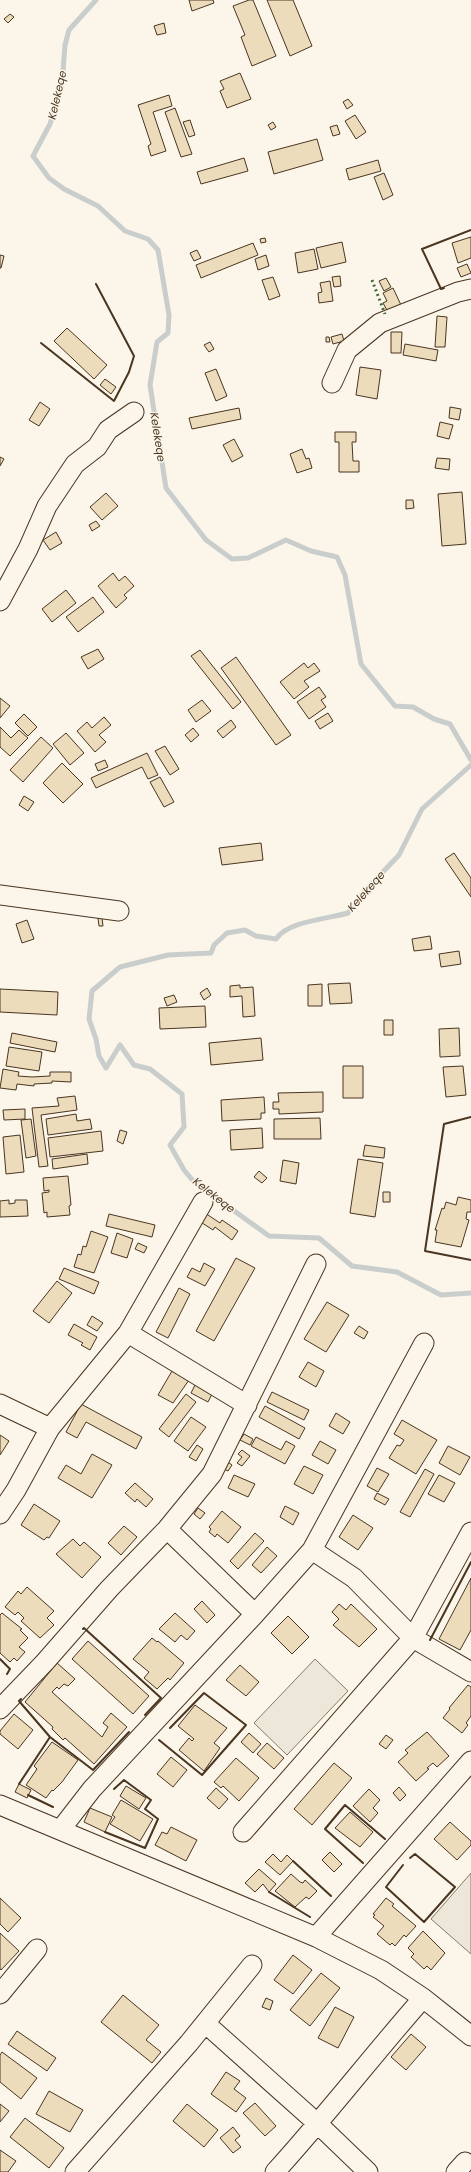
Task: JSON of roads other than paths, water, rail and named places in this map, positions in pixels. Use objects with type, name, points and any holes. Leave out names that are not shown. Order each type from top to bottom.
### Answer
[{"type":"street","points":[[332,383],[347,350],[380,323],[458,292],[471,289]]},
{"type":"street","points":[[0,601],[28,549],[47,506],[75,464],[97,447],[108,430],[134,412]]},
{"type":"street","points":[[0,895],[119,911]]},
{"type":"street","points":[[0,1514],[16,1490],[50,1428],[128,1333],[203,1202]]},
{"type":"street","points":[[0,1709],[45,1662],[109,1589],[167,1529],[212,1474],[316,1264]]},
{"type":"street","points":[[128,1333],[247,1404]]},
{"type":"street","points":[[61,1829],[92,1789],[255,1614],[312,1550],[424,1343]]},
{"type":"street","points":[[0,1404],[50,1428]]},
{"type":"street","points":[[167,1529],[255,1614]]},
{"type":"street","points":[[243,1832],[413,1638],[471,1532]]},
{"type":"street","points":[[312,1550],[354,1578],[413,1638],[471,1672]]},
{"type":"street","points":[[316,1937],[471,1760]]},
{"type":"street","points":[[0,1805],[61,1829],[126,1859],[316,1937],[381,1970],[423,1998],[471,2036]]},
{"type":"street","points":[[0,1994],[37,1949]]},
{"type":"street","points":[[75,2172],[205,2023],[252,1965]]},
{"type":"street","points":[[275,2172],[318,2124],[369,2060],[423,1998]]},
{"type":"street","points":[[205,2023],[318,2124],[368,2172]]},
{"type":"waterway","name":"Kelekeqe","points":[[96,0],[69,30],[65,45],[62,84],[50,124],[33,156],[49,178],[64,189],[98,206],[125,231],[148,239],[158,250],[169,315],[168,333],[157,342],[150,385],[166,488],[206,540],[232,559],[248,558],[286,540],[311,551],[337,557],[345,575],[361,664],[395,706],[413,707],[434,719],[450,724],[471,760]]},
{"type":"waterway","name":"Kelekeqe","points":[[471,765],[422,809],[399,855],[362,894],[348,913],[299,924],[282,933],[276,939],[256,936],[245,930],[227,933],[214,945],[211,953],[168,955],[120,967],[92,991],[89,1019],[96,1039],[99,1056],[106,1068],[120,1045],[134,1065],[150,1069],[182,1094],[184,1127],[170,1145],[184,1170],[194,1182],[269,1236],[319,1238],[352,1266],[397,1272],[441,1295],[471,1293]]}]
